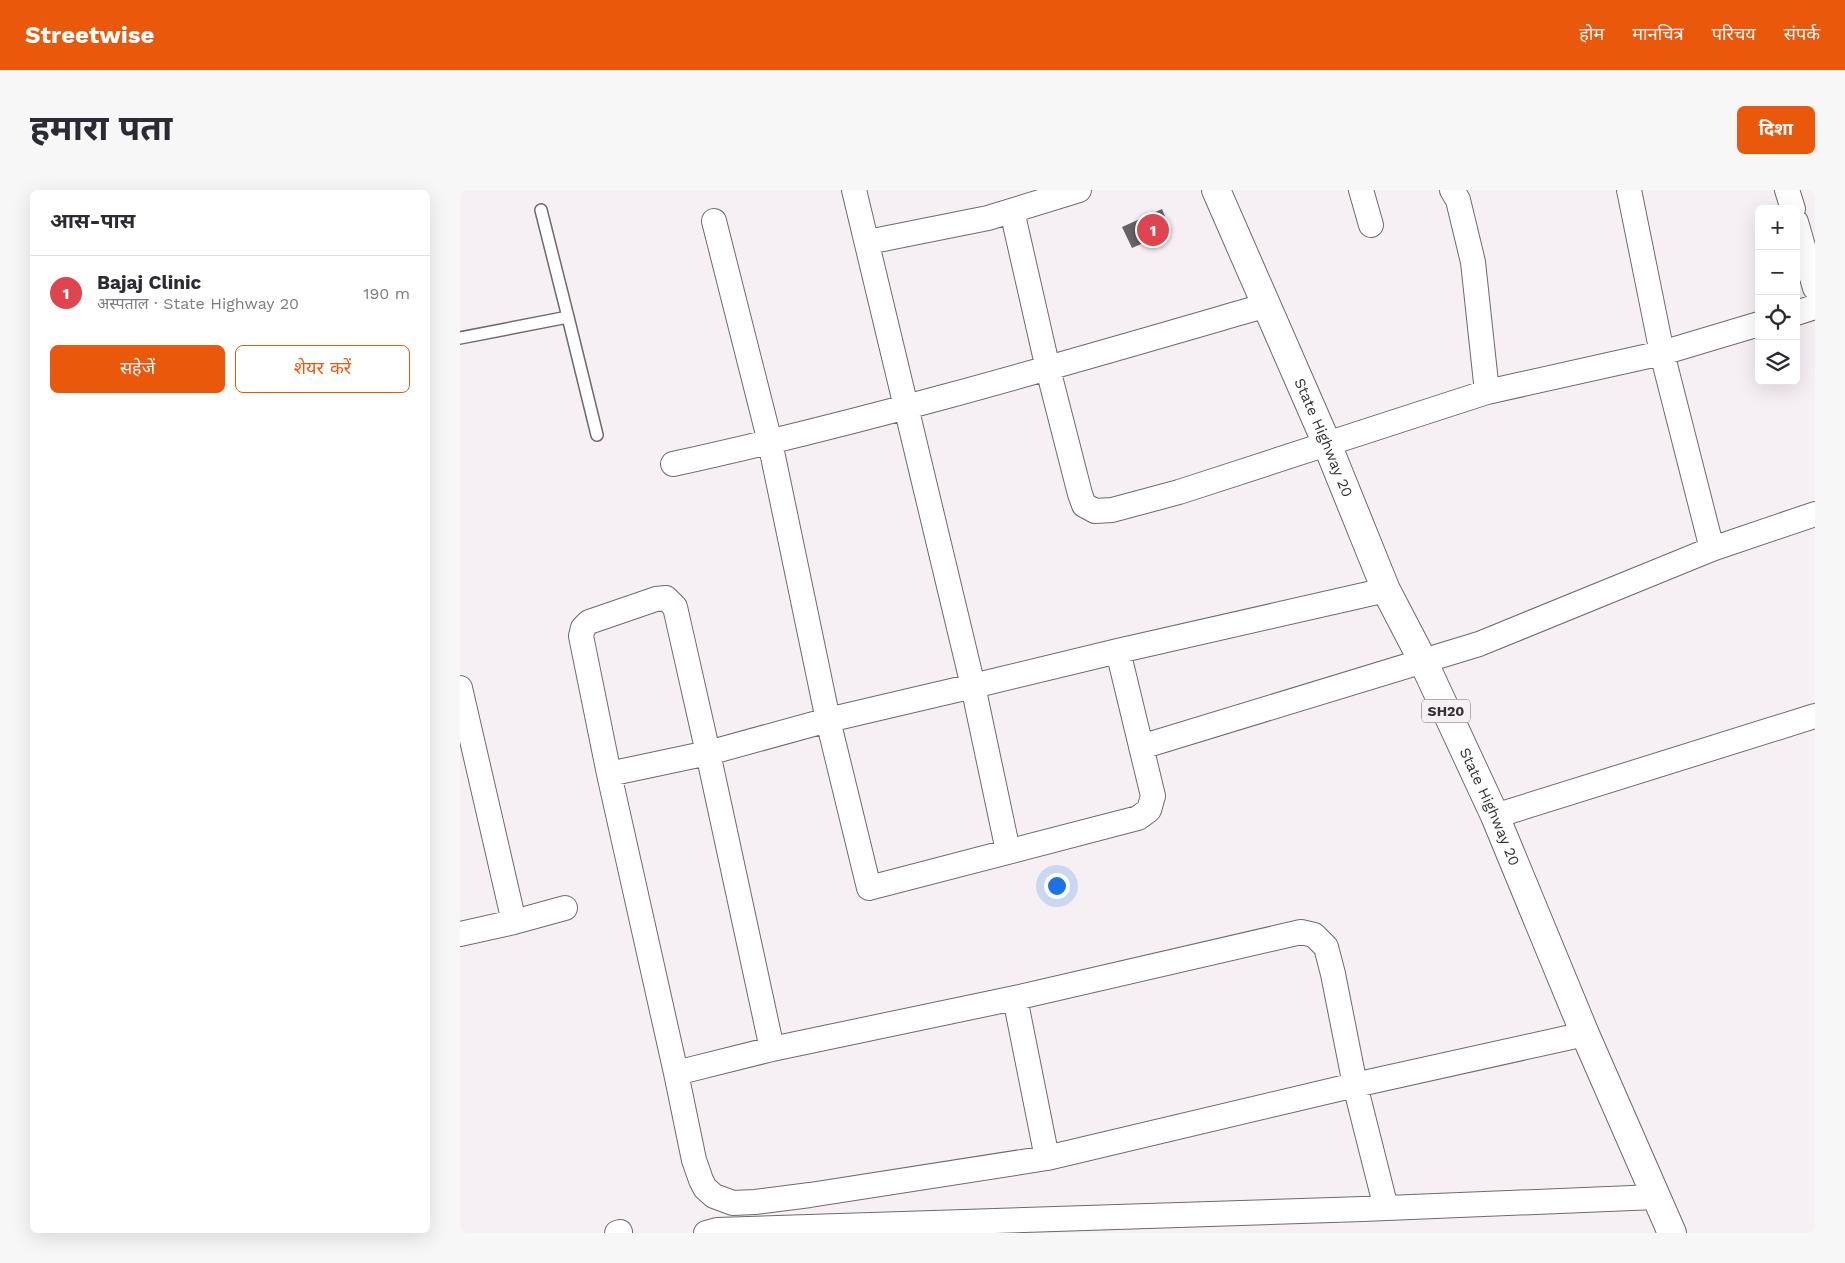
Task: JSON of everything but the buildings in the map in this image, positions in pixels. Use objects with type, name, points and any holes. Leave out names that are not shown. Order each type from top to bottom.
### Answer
[{"type":"main road","name":"State Highway 20","points":[[1216,190],[1327,444],[1386,590],[1423,661],[1495,816],[1585,1034],[1672,1233]]},
{"type":"street","points":[[854,190],[974,686],[1008,850]]},
{"type":"street","points":[[868,242],[988,218],[1079,190]]},
{"type":"street","points":[[1361,190],[1371,225]]},
{"type":"street","points":[[1452,190],[1458,200],[1473,262],[1487,392]]},
{"type":"street","points":[[1629,190],[1662,353],[1712,549]]},
{"type":"street","points":[[1787,190],[1792,205]]},
{"type":"street","points":[[1012,211],[1048,369],[1080,494],[1084,505],[1095,511],[1112,510],[1179,492],[1487,392],[1662,353],[1755,325]]},
{"type":"street","points":[[714,221],[770,442],[828,720],[869,888],[1008,850],[1138,818],[1149,810],[1153,796],[1118,650]]},
{"type":"street","points":[[1800,236],[1815,288]]},
{"type":"street","points":[[674,464],[907,407],[1048,369],[1267,306]]},
{"type":"street","points":[[1800,312],[1815,307]]},
{"type":"street","points":[[1141,747],[1479,644],[1712,549],[1815,514]]},
{"type":"street","points":[[609,774],[708,753],[828,720],[1118,650],[1386,590]]},
{"type":"street","points":[[772,1049],[675,607],[666,598],[656,599],[589,622],[583,628],[581,636],[609,774],[694,1160],[705,1188],[714,1196],[733,1203],[810,1196],[1046,1158],[1355,1085],[1585,1034]]},
{"type":"street","points":[[460,688],[514,922]]},
{"type":"street","points":[[1495,816],[1815,716]]},
{"type":"street","points":[[460,934],[565,908]]},
{"type":"street","points":[[676,1073],[772,1049],[1015,998],[1301,932],[1314,935],[1326,947],[1355,1085],[1386,1208]]},
{"type":"street","points":[[1015,998],[1046,1158]]},
{"type":"street","points":[[706,1233],[726,1229],[1386,1208],[1656,1197]]},
{"type":"lane","points":[[541,210],[597,435]]},
{"type":"lane","points":[[460,338],[568,318]]},
{"type":"place","name":"Bajaj Clinic","points":[[1153,230]]}]
